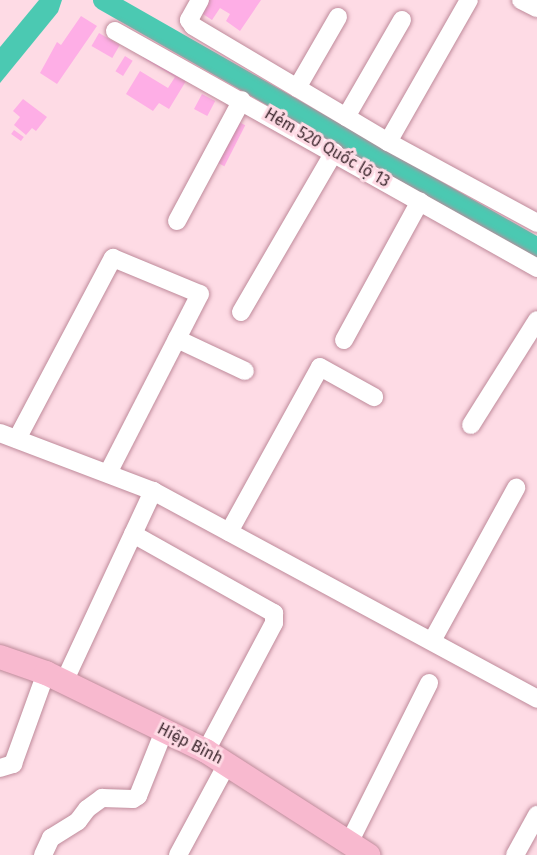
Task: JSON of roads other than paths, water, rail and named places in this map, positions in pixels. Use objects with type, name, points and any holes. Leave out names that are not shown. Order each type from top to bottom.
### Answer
[{"type":"main road","name":"Hiệp Bình","points":[[0,657],[55,678],[206,751],[358,849]]},
{"type":"street","points":[[200,0],[189,20],[192,26],[388,142],[537,223]]},
{"type":"street","points":[[388,142],[469,0]]},
{"type":"street","points":[[521,0],[537,8]]},
{"type":"street","points":[[297,88],[338,17]]},
{"type":"street","points":[[346,117],[402,20]]},
{"type":"street","name":"Hẻm 520 Quốc lộ 13","points":[[115,31],[242,100],[537,268]]},
{"type":"street","points":[[177,221],[242,100]]},
{"type":"street","points":[[241,312],[334,152]]},
{"type":"street","points":[[345,340],[420,201]]},
{"type":"street","points":[[108,473],[200,294],[113,258],[8,436],[153,491],[432,641],[535,691]]},
{"type":"street","points":[[471,425],[537,320]]},
{"type":"street","points":[[177,339],[245,371]]},
{"type":"street","points":[[229,531],[320,367],[374,398]]},
{"type":"street","points":[[432,641],[516,488]]},
{"type":"street","points":[[0,768],[13,764],[55,678],[133,534],[153,491]]},
{"type":"street","points":[[133,534],[274,613],[274,623],[206,751]]},
{"type":"street","points":[[358,849],[429,683]]},
{"type":"street","points":[[43,855],[51,838],[78,821],[87,809],[102,798],[133,800],[138,796],[164,731]]},
{"type":"street","points":[[178,855],[227,764]]},
{"type":"street","points":[[514,855],[537,815]]},
{"type":"waterway","points":[[103,0],[537,248]]}]
